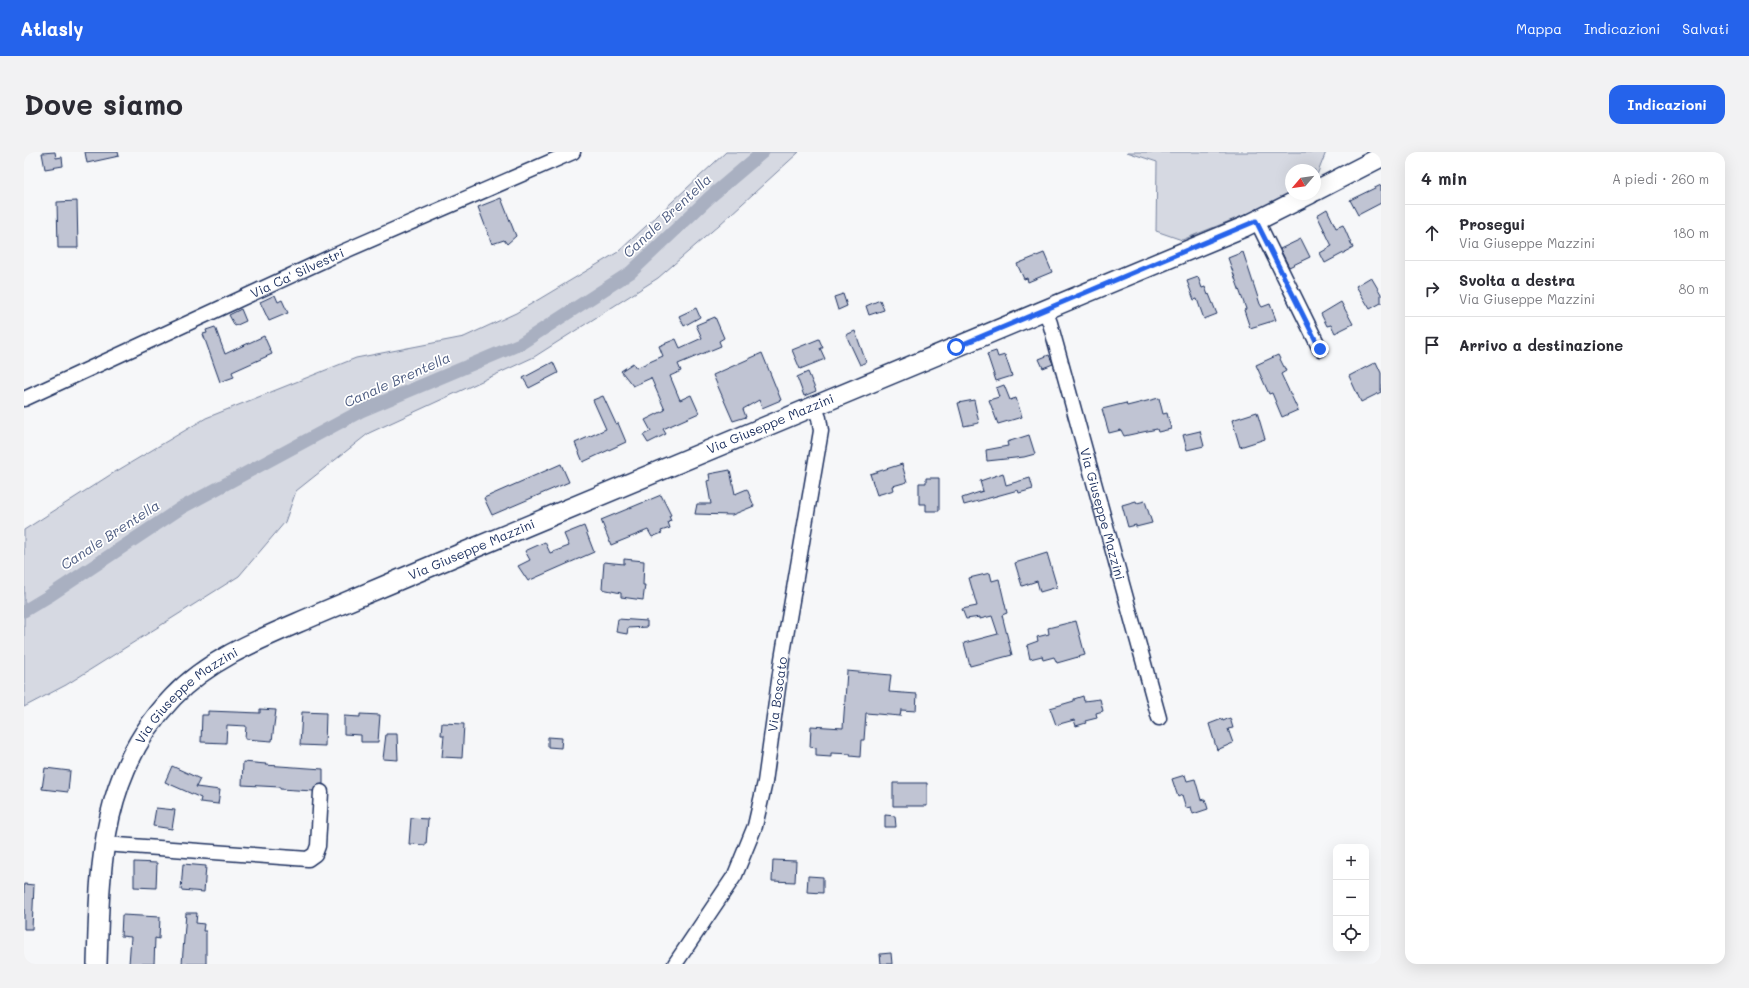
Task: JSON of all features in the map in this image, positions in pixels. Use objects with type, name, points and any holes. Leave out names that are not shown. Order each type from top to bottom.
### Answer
[{"type":"main road","points":[[1321,188],[1381,157]]},
{"type":"main road","name":"Via Giuseppe Mazzini","points":[[97,964],[99,908],[104,844],[111,807],[120,782],[130,758],[147,728],[174,695],[215,663],[257,640],[1256,221],[1298,200]]},
{"type":"street","name":"Via Ca' Silvestri","points":[[24,399],[331,257],[573,152]]},
{"type":"street","points":[[1256,221],[1320,349]]},
{"type":"street","name":"Via Giuseppe Mazzini","points":[[1045,310],[1050,323],[1159,718]]},
{"type":"street","name":"Via Boscato","points":[[675,964],[735,875],[755,826],[765,782],[782,659],[821,431],[819,418],[814,406]]},
{"type":"street","points":[[104,844],[308,859],[315,854],[318,846],[321,792]]},
{"type":"shaded area","points":[[726,152],[799,152],[658,278],[534,357],[369,433],[296,491],[285,522],[239,576],[66,685],[24,707],[24,530],[110,475],[206,418],[356,358],[464,337],[516,313],[618,252]]},
{"type":"shaded area","points":[[1127,152],[1326,152],[1321,165],[1285,164],[1285,196],[1252,212],[1182,240],[1156,231],[1157,162]]},
{"type":"building","points":[[55,152],[56,158],[62,157],[63,166],[45,169],[42,153]]},
{"type":"building","points":[[85,152],[118,152],[119,156],[87,163]]},
{"type":"building","points":[[1381,185],[1381,203],[1358,215],[1350,200]]},
{"type":"building","points":[[501,198],[516,236],[507,244],[504,240],[492,244],[478,207]]},
{"type":"building","points":[[77,201],[78,248],[58,248],[57,202]]},
{"type":"building","points":[[1327,209],[1336,228],[1343,225],[1353,248],[1325,263],[1320,253],[1332,246],[1317,215]]},
{"type":"building","points":[[1301,239],[1310,257],[1289,267],[1280,249]]},
{"type":"building","points":[[1243,252],[1260,304],[1262,307],[1270,304],[1276,320],[1250,328],[1244,310],[1246,309],[1228,258]]},
{"type":"building","points":[[1044,253],[1052,272],[1028,282],[1027,278],[1024,279],[1017,264]]},
{"type":"building","points":[[1198,277],[1202,288],[1205,287],[1208,295],[1209,294],[1217,314],[1204,319],[1197,299],[1194,300],[1187,281]]},
{"type":"building","points":[[1371,277],[1381,294],[1381,303],[1370,309],[1356,286]]},
{"type":"building","points":[[843,294],[847,306],[838,310],[834,297]]},
{"type":"building","points":[[275,295],[278,302],[282,300],[288,313],[269,321],[260,302]]},
{"type":"building","points":[[880,300],[884,310],[869,315],[866,306]]},
{"type":"building","points":[[1341,302],[1353,324],[1335,333],[1331,325],[1327,326],[1321,314]]},
{"type":"building","points":[[696,308],[700,317],[684,326],[679,316]]},
{"type":"building","points":[[241,309],[246,321],[235,326],[229,315]]},
{"type":"building","points":[[715,317],[724,338],[719,341],[721,346],[678,364],[681,371],[670,376],[680,400],[691,395],[699,413],[663,429],[666,434],[648,443],[643,435],[651,431],[645,420],[665,410],[651,378],[633,386],[621,371],[633,363],[636,368],[663,356],[659,346],[676,339],[680,348],[702,338],[696,325]]},
{"type":"building","points":[[215,327],[225,354],[264,336],[272,354],[232,372],[234,377],[220,382],[203,334],[207,333],[206,330]]},
{"type":"building","points":[[855,331],[866,362],[860,365],[846,335]]},
{"type":"building","points":[[819,339],[823,348],[820,348],[825,359],[800,369],[792,350]]},
{"type":"building","points":[[996,351],[998,357],[1005,355],[1012,376],[996,381],[987,354]]},
{"type":"building","points":[[762,353],[781,400],[762,408],[759,400],[743,409],[746,417],[733,421],[713,375]]},
{"type":"building","points":[[1049,355],[1053,364],[1043,368],[1039,359]]},
{"type":"building","points":[[1278,355],[1286,371],[1281,374],[1298,410],[1282,417],[1272,393],[1269,394],[1256,365]]},
{"type":"building","points":[[553,362],[558,373],[529,388],[523,378]]},
{"type":"building","points":[[1376,362],[1381,373],[1381,392],[1361,402],[1349,376]]},
{"type":"building","points":[[808,372],[816,391],[804,396],[797,377]]},
{"type":"building","points":[[1004,385],[1010,400],[1016,398],[1022,417],[998,424],[989,400],[999,397],[996,388]]},
{"type":"building","points":[[603,396],[616,424],[618,423],[626,442],[583,462],[575,443],[606,429],[593,400]]},
{"type":"building","points":[[1159,398],[1163,414],[1167,413],[1171,429],[1158,432],[1157,429],[1124,436],[1121,430],[1109,433],[1102,409],[1126,403],[1127,406]]},
{"type":"building","points":[[974,400],[979,423],[964,426],[958,403]]},
{"type":"building","points":[[1257,412],[1265,439],[1240,447],[1232,420]]},
{"type":"building","points":[[1200,431],[1204,446],[1187,450],[1183,435]]},
{"type":"building","points":[[1029,435],[1035,454],[1024,457],[987,461],[986,450],[1008,446],[1007,442]]},
{"type":"building","points":[[561,464],[569,482],[492,515],[484,498]]},
{"type":"building","points":[[902,464],[907,482],[893,486],[894,490],[877,495],[870,474]]},
{"type":"building","points":[[730,470],[735,494],[747,489],[754,506],[732,515],[695,514],[697,504],[711,504],[707,481],[710,480],[709,474]]},
{"type":"building","points":[[1003,473],[1006,485],[1030,478],[1033,489],[1019,493],[1018,490],[964,505],[962,498],[983,491],[980,481]]},
{"type":"building","points":[[926,478],[939,478],[939,511],[926,511],[926,504],[919,504],[919,483],[926,483]]},
{"type":"building","points":[[661,495],[671,515],[669,516],[671,521],[668,522],[670,528],[661,531],[662,533],[652,537],[648,530],[611,545],[601,520]]},
{"type":"building","points":[[1136,501],[1137,503],[1145,501],[1152,523],[1136,527],[1136,525],[1128,527],[1122,505]]},
{"type":"building","points":[[584,526],[594,552],[528,581],[518,566],[530,560],[525,551],[545,542],[550,553],[569,546],[564,534]]},
{"type":"building","points":[[1047,553],[1057,587],[1040,592],[1037,581],[1022,586],[1015,563]]},
{"type":"building","points":[[624,559],[644,561],[643,585],[645,585],[643,600],[621,597],[621,593],[602,589],[604,562],[624,564]]},
{"type":"building","points":[[990,573],[992,581],[999,579],[1007,613],[1002,615],[1012,655],[970,666],[964,643],[998,634],[992,616],[980,619],[980,617],[966,619],[962,609],[977,606],[969,578]]},
{"type":"building","points":[[618,619],[647,621],[647,627],[628,628],[627,634],[616,632]]},
{"type":"building","points":[[1076,621],[1085,655],[1057,663],[1054,657],[1043,660],[1042,656],[1030,659],[1027,645],[1038,641],[1037,637],[1049,634],[1048,628]]},
{"type":"building","points":[[847,671],[891,675],[889,692],[917,694],[916,711],[901,710],[900,716],[866,713],[864,740],[861,740],[860,757],[850,756],[851,754],[831,753],[831,757],[816,756],[816,748],[810,747],[811,726],[843,728]]},
{"type":"building","points":[[1083,696],[1084,701],[1100,699],[1103,711],[1096,713],[1097,718],[1085,721],[1086,723],[1076,726],[1074,720],[1056,725],[1050,708],[1074,701],[1074,699]]},
{"type":"building","points":[[260,709],[276,710],[272,741],[245,739],[246,726],[227,725],[226,743],[201,742],[202,715],[208,715],[208,711],[260,713]]},
{"type":"building","points":[[302,712],[326,713],[325,746],[300,745]]},
{"type":"building","points":[[360,714],[380,715],[378,742],[361,742],[361,735],[344,734],[344,716],[360,717]]},
{"type":"building","points":[[1230,718],[1233,728],[1228,729],[1233,743],[1217,750],[1209,724],[1222,719],[1223,721]]},
{"type":"building","points":[[442,723],[464,724],[462,758],[442,757],[444,735],[441,735]]},
{"type":"building","points":[[386,734],[397,734],[398,760],[383,759]]},
{"type":"building","points":[[548,737],[562,738],[561,748],[548,747]]},
{"type":"building","points":[[243,762],[323,769],[323,784],[317,785],[313,791],[280,789],[280,787],[242,785]]},
{"type":"building","points":[[172,766],[200,779],[196,787],[220,790],[218,804],[200,802],[201,798],[165,782]]},
{"type":"building","points":[[45,768],[70,771],[68,792],[42,789]]},
{"type":"building","points":[[1185,775],[1187,781],[1195,779],[1201,800],[1205,799],[1208,809],[1193,814],[1191,807],[1186,808],[1182,795],[1178,797],[1172,779]]},
{"type":"building","points":[[893,783],[927,783],[927,806],[893,806]]},
{"type":"building","points":[[156,808],[175,810],[172,829],[153,826]]},
{"type":"building","points":[[885,815],[895,816],[896,827],[885,827]]},
{"type":"building","points":[[411,818],[428,819],[426,845],[409,844]]},
{"type":"building","points":[[773,860],[796,861],[795,882],[772,881]]},
{"type":"building","points":[[134,862],[157,863],[156,888],[134,887]]},
{"type":"building","points":[[183,864],[206,866],[204,892],[181,890]]},
{"type":"building","points":[[808,876],[823,877],[823,893],[807,892]]},
{"type":"building","points":[[24,884],[34,885],[32,929],[24,929]]},
{"type":"building","points":[[186,913],[197,913],[196,923],[204,924],[203,931],[206,931],[206,964],[182,964]]},
{"type":"building","points":[[122,915],[160,917],[159,939],[155,938],[154,964],[129,964],[131,937],[121,936]]},
{"type":"building","points":[[891,953],[892,964],[881,964],[880,954]]},
{"type":"waterway","name":"Canale Brentella","points":[[24,611],[181,508],[361,411],[520,344],[631,272],[710,197],[763,152]]},
{"type":"route","points":[[956,347],[1256,221],[1320,349]]}]
